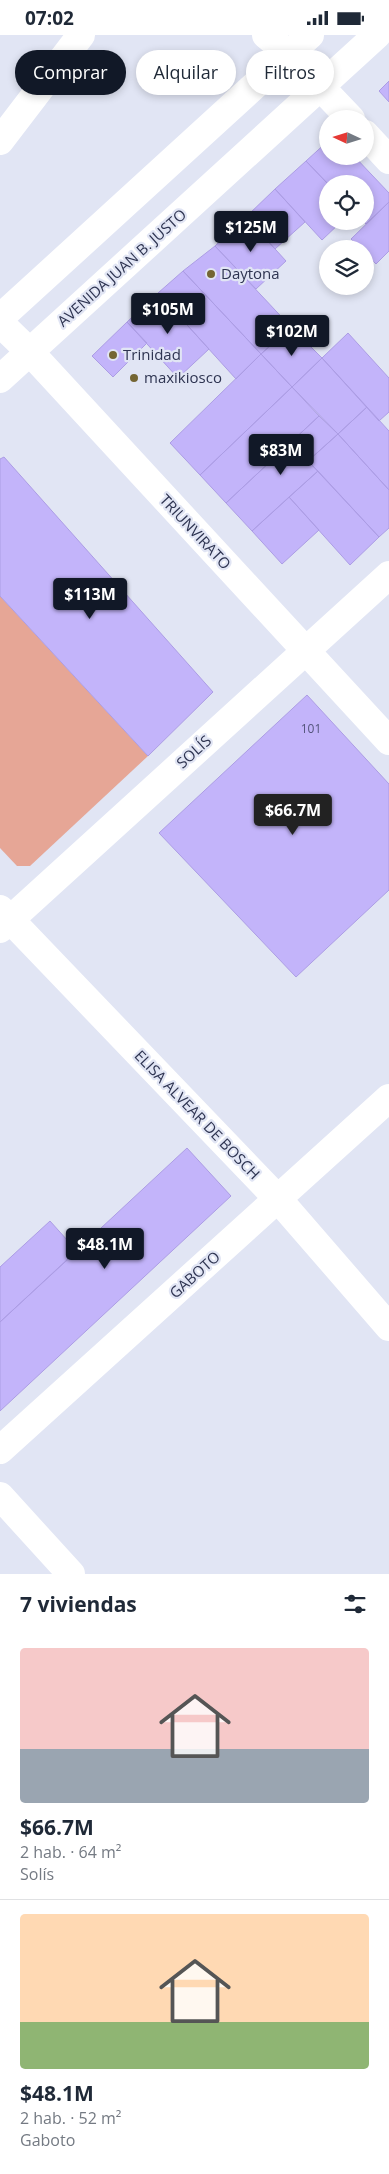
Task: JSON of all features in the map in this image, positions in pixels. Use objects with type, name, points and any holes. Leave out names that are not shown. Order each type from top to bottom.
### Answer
[{"type":"street","points":[[0,141],[81,35]]},
{"type":"street","points":[[266,35],[284,50]]},
{"type":"street","points":[[293,50],[310,35]]},
{"type":"street","name":"AVENIDA JUAN B. JUSTO","points":[[334,74],[377,35]]},
{"type":"street","points":[[0,318],[246,93]]},
{"type":"street","name":"AVENIDA JUAN B. JUSTO","points":[[0,379],[311,95]]},
{"type":"street","points":[[329,95],[343,110]]},
{"type":"street","points":[[374,144],[389,160]]},
{"type":"street","name":"TRIUNVIRATO","points":[[0,323],[30,352],[389,741]]},
{"type":"street","name":"SOLÍS","points":[[3,919],[389,575]]},
{"type":"street","name":"ELISA ALVEAR DE BOSCH","points":[[3,919],[278,1199],[389,1327]]},
{"type":"street","name":"GABOTO","points":[[0,1450],[389,1098]]},
{"type":"street","points":[[0,1496],[71,1574]]},
{"type":"shaded area","points":[[0,596],[148,756],[30,866],[17,866],[0,848]]},
{"type":"building","points":[[389,81],[389,102],[379,91]]},
{"type":"building","points":[[319,149],[319,165],[363,165],[372,175],[319,175],[306,161]]},
{"type":"building","points":[[306,161],[319,175],[319,230],[333,230],[322,240],[275,189]]},
{"type":"building","points":[[374,177],[389,193],[389,202],[374,216]]},
{"type":"building","points":[[275,189],[305,222],[275,249],[246,217]]},
{"type":"building","points":[[389,202],[389,251],[376,264],[374,262],[374,240],[351,239],[360,230],[374,230],[374,217]]},
{"type":"building","points":[[246,217],[286,261],[256,289],[215,246]]},
{"type":"building","points":[[215,246],[291,327],[261,354],[183,271]]},
{"type":"building","points":[[183,271],[261,354],[236,379],[158,293]]},
{"type":"building","points":[[158,293],[209,349],[178,378],[127,322]]},
{"type":"building","points":[[127,322],[147,343],[113,377],[92,356]]},
{"type":"building","points":[[291,327],[322,358],[292,387],[261,354]]},
{"type":"building","points":[[348,333],[389,378],[389,412],[379,421],[322,358]]},
{"type":"building","points":[[261,354],[292,387],[200,475],[170,443]]},
{"type":"building","points":[[322,358],[367,407],[338,434],[292,387]]},
{"type":"building","points":[[292,387],[319,416],[226,503],[200,475]]},
{"type":"building","points":[[367,407],[389,431],[389,490],[338,434]]},
{"type":"building","points":[[319,416],[338,434],[308,461],[318,471],[252,531],[226,503]]},
{"type":"building","points":[[338,434],[389,490],[389,528],[379,537],[308,461]]},
{"type":"building","points":[[4,457],[213,692],[148,756],[0,596],[0,459]]},
{"type":"building","points":[[318,471],[379,537],[350,565],[289,497]]},
{"type":"building","points":[[289,497],[319,530],[282,564],[252,531]]},
{"type":"building","points":[[307,695],[389,784],[389,890],[296,977],[159,833]]},
{"type":"building","points":[[187,1148],[231,1196],[0,1411],[0,1322]]},
{"type":"building","points":[[50,1221],[77,1251],[0,1322],[0,1267]]},
{"type":"place","name":"Daytona","points":[[211,274]]},
{"type":"place","name":"Trinidad","points":[[113,355]]},
{"type":"place","name":"maxikiosco","points":[[134,378]]}]
